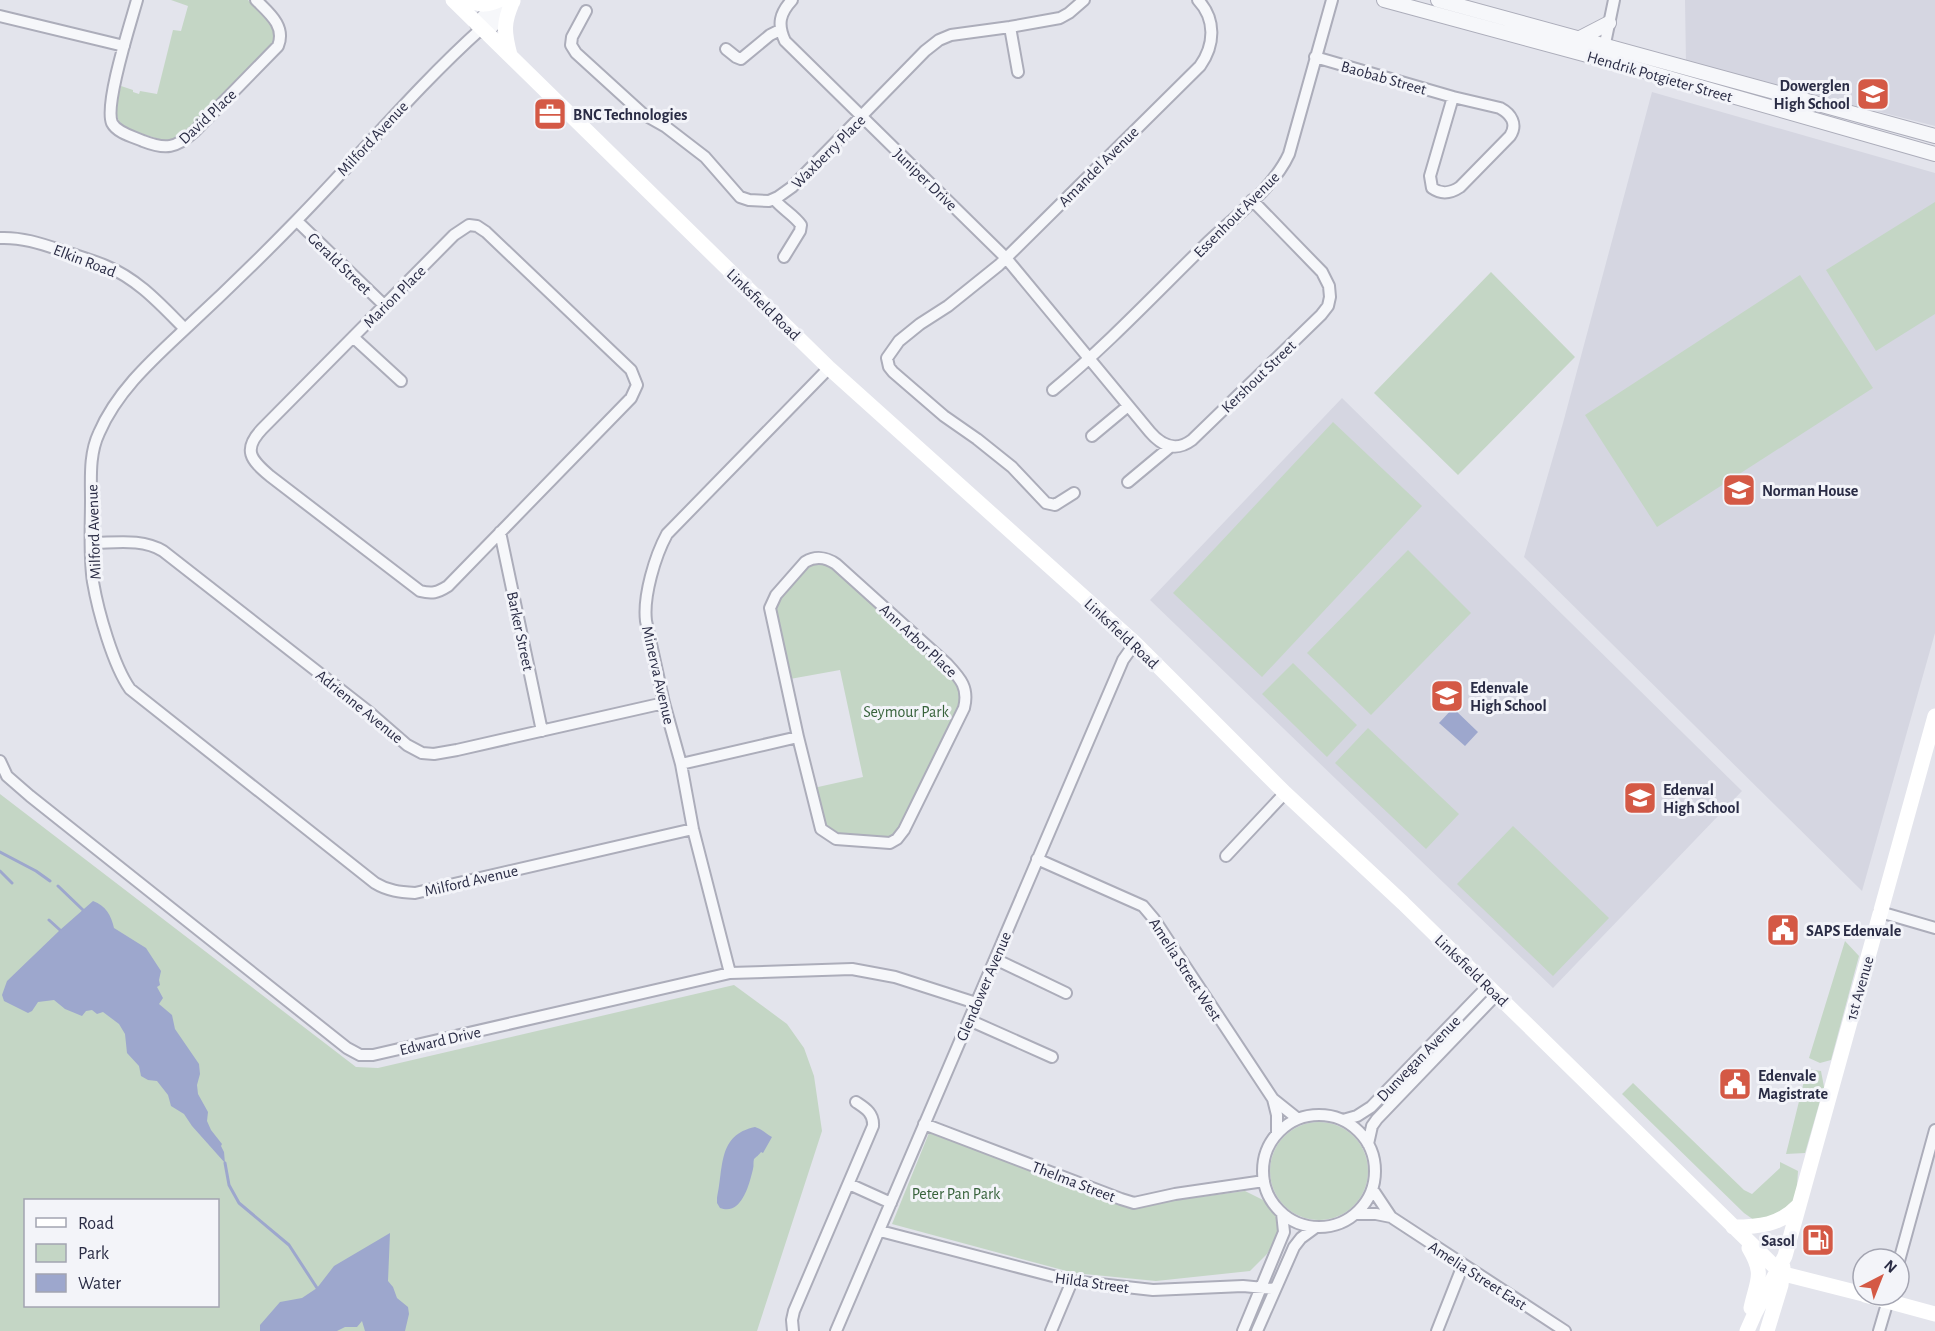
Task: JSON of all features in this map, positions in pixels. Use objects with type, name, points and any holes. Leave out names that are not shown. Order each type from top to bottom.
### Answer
[{"type":"main road","name":"Linksfield Road","points":[[453,0],[830,368],[1135,643],[1285,794],[1403,903],[1737,1230],[1781,1268]]},
{"type":"main road","points":[[470,0],[486,5],[500,0]]},
{"type":"main road","points":[[510,56],[505,19],[514,0]]},
{"type":"main road","name":"1st Avenue","points":[[1767,1331],[1781,1268],[1935,716]]},
{"type":"main road","points":[[1748,1328],[1759,1267],[1737,1230],[1774,1223],[1785,1218],[1798,1206]]},
{"type":"main road","points":[[1781,1268],[1851,1291]]},
{"type":"main road","name":"1st Avenue","points":[[1748,1328],[1781,1268]]},
{"type":"main road","points":[[1911,1306],[1935,1314]]},
{"type":"street","name":"David Place","points":[[137,0],[111,102],[112,122],[116,128],[127,135],[157,146],[173,146],[184,141],[278,46],[281,31],[256,0]]},
{"type":"street","points":[[482,28],[500,0]]},
{"type":"street","points":[[482,28],[514,0]]},
{"type":"street","points":[[726,49],[741,59],[770,35],[780,30],[781,16],[792,0]]},
{"type":"street","name":"Waxberry Place","points":[[586,12],[572,37],[571,45],[576,53],[643,114],[666,127],[705,157],[740,196],[750,200],[774,199],[792,187],[939,40],[951,35],[1066,16],[1084,0]]},
{"type":"street","name":"Amandel Avenue","points":[[1074,493],[1055,505],[1046,503],[1012,467],[944,416],[889,367],[888,358],[895,345],[1006,258],[1205,59],[1211,43],[1210,18],[1198,0]]},
{"type":"street","name":"Essenhout Avenue","points":[[1053,390],[1091,358],[1277,174],[1289,154],[1332,0]]},
{"type":"street","name":"Hendrik Potgieter Street","points":[[1384,0],[1603,52],[1932,153]]},
{"type":"street","name":"Hendrik Potgieter Street","points":[[1438,0],[1580,38],[1603,52],[1626,51],[1933,136]]},
{"type":"street","points":[[1603,52],[1614,0]]},
{"type":"street","points":[[0,16],[124,46]]},
{"type":"street","points":[[1580,38],[1609,25]]},
{"type":"street","points":[[1609,25],[1626,51]]},
{"type":"street","points":[[1010,27],[1018,72]]},
{"type":"street","name":"Milford Avenue","points":[[482,28],[409,98],[297,221],[162,351],[112,405],[97,436],[91,464],[93,581],[102,616],[123,679],[130,689],[383,888],[395,892],[416,893],[693,829]]},
{"type":"street","name":"Juniper Drive","points":[[780,30],[785,41],[1006,258],[1091,358]]},
{"type":"street","name":"Baobab Street","points":[[1315,57],[1453,97],[1500,108],[1512,118],[1514,127],[1510,136],[1460,186],[1452,192],[1443,193],[1432,188],[1430,176],[1453,97]]},
{"type":"street","points":[[1932,153],[1933,136]]},
{"type":"street","points":[[774,199],[801,225],[800,231],[784,257]]},
{"type":"street","name":"Kershout Street","points":[[1170,447],[1181,446],[1192,440],[1328,306],[1329,286],[1322,272],[1252,200]]},
{"type":"street","name":"Gerald Street","points":[[297,221],[384,305]]},
{"type":"street","name":"Marion Place","points":[[469,225],[477,226],[593,332],[631,370],[636,379],[636,390],[631,398],[448,586],[438,592],[430,593],[420,591],[257,465],[251,456],[250,448],[253,438],[353,337],[454,235],[469,225]]},
{"type":"street","name":"Elkin Road","points":[[0,238],[39,243],[107,266],[150,293],[185,329]]},
{"type":"street","points":[[353,337],[401,381]]},
{"type":"street","points":[[1091,358],[1155,437],[1170,447],[1128,482]]},
{"type":"street","name":"Minerva Avenue","points":[[730,973],[693,829],[681,764],[664,703],[645,613],[648,592],[660,548],[668,534],[830,368]]},
{"type":"street","points":[[1092,436],[1128,406]]},
{"type":"street","name":"Barker Street","points":[[500,532],[542,731]]},
{"type":"street","name":"Adrienne Avenue","points":[[91,543],[141,543],[163,551],[369,712],[407,745],[422,753],[434,754],[664,703]]},
{"type":"street","name":"Ann Arbor Place","points":[[811,558],[822,558],[836,564],[947,664],[961,679],[966,697],[958,722],[904,830],[897,839],[890,843],[836,838],[821,829],[798,737],[770,608],[776,595],[805,562],[811,558]]},
{"type":"street","name":"Glendower Avenue","points":[[836,1331],[1123,660],[1135,643]]},
{"type":"street","points":[[681,764],[798,737]]},
{"type":"street","name":"Edward Drive","points":[[0,760],[7,776],[30,796],[347,1048],[360,1055],[373,1055],[730,973],[852,969],[895,977],[976,1003]]},
{"type":"street","points":[[1226,856],[1285,794]]},
{"type":"street","name":"Amelia Street West","points":[[1037,859],[1137,902],[1147,910],[1273,1099],[1298,1119]]},
{"type":"street","points":[[1880,912],[1935,928]]},
{"type":"street","points":[[995,959],[1066,993]]},
{"type":"street","name":"Dunvegan Avenue","points":[[1343,1120],[1367,1110],[1492,990]]},
{"type":"street","name":"Dunvegan Avenue","points":[[1368,1144],[1372,1126],[1377,1119],[1428,1067],[1492,990]]},
{"type":"street","points":[[969,1020],[1052,1056]]},
{"type":"street","points":[[1419,1059],[1428,1067]]},
{"type":"street","name":"Amelia Street West","points":[[1273,1099],[1277,1115],[1277,1133]]},
{"type":"street","points":[[793,1331],[794,1311],[873,1122],[869,1112],[856,1102]]},
{"type":"street","points":[[1320,1115],[1343,1120],[1360,1133],[1373,1156],[1376,1173],[1365,1205],[1341,1223],[1316,1227],[1296,1222],[1282,1213],[1270,1199],[1264,1181],[1263,1166],[1267,1150],[1277,1133],[1298,1119],[1320,1115]]},
{"type":"street","name":"Thelma Street","points":[[924,1124],[1134,1203],[1175,1194],[1264,1181]]},
{"type":"street","points":[[1903,1247],[1935,1130]]},
{"type":"street","points":[[849,1184],[891,1203]]},
{"type":"street","name":"Amelia Street East","points":[[1372,1190],[1391,1217],[1565,1331]]},
{"type":"street","points":[[1243,1331],[1284,1233],[1282,1213]]},
{"type":"street","name":"Amelia Street East","points":[[1356,1214],[1391,1217]]},
{"type":"street","points":[[1257,1331],[1294,1246],[1316,1227]]},
{"type":"street","name":"Hilda Street","points":[[880,1231],[1072,1281],[1153,1290],[1243,1286],[1274,1289]]},
{"type":"street","points":[[1437,1331],[1463,1265]]},
{"type":"street","points":[[1051,1331],[1072,1281]]},
{"type":"street","points":[[1880,1331],[1887,1307]]},
{"type":"shaded area","name":"Dowerglen High School","points":[[1685,0],[1935,0],[1935,126],[1686,63]]},
{"type":"shaded area","name":"Norman House","points":[[1652,92],[1935,173],[1935,633],[1862,891],[1524,557],[1563,423]]},
{"type":"shaded area","name":"Edenvale High School","points":[[1342,398],[1742,791],[1553,988],[1150,600]]},
{"type":"green space","points":[[171,0],[248,0],[277,28],[274,41],[187,132],[168,142],[127,129],[119,121],[115,111],[121,86],[139,94],[140,91],[157,94],[173,30],[181,31],[188,6]]},
{"type":"green space","points":[[1935,202],[1935,314],[1876,351],[1826,270]]},
{"type":"green space","points":[[1491,272],[1575,357],[1458,475],[1374,393]]},
{"type":"green space","points":[[1800,275],[1873,388],[1657,527],[1585,415]]},
{"type":"green space","points":[[1333,422],[1422,506],[1262,677],[1173,593]]},
{"type":"green space","points":[[1408,550],[1471,613],[1371,715],[1307,653]]},
{"type":"green space","name":"Seymour Park","points":[[812,561],[830,563],[964,688],[968,713],[906,834],[881,846],[833,842],[818,828],[809,789],[863,777],[840,670],[790,679],[774,609],[778,599]]},
{"type":"green space","points":[[1293,663],[1357,725],[1327,757],[1262,694]]},
{"type":"green space","points":[[1368,728],[1459,814],[1426,849],[1335,763]]},
{"type":"green space","points":[[0,794],[356,1067],[378,1068],[734,985],[787,1024],[804,1048],[814,1076],[822,1131],[757,1331],[0,1331]]},
{"type":"green space","points":[[1513,826],[1609,918],[1553,976],[1457,884]]},
{"type":"green space","points":[[1845,941],[1859,956],[1831,1060],[1820,1063],[1809,1058]]},
{"type":"green space","points":[[1807,1069],[1821,1071],[1824,1087],[1805,1153],[1786,1154]]},
{"type":"green space","points":[[1633,1083],[1744,1190],[1752,1194],[1780,1168],[1780,1162],[1798,1171],[1796,1202],[1761,1225],[1744,1213],[1622,1094]]},
{"type":"green space","points":[[1319,1122],[1338,1126],[1354,1136],[1364,1152],[1368,1171],[1364,1190],[1354,1206],[1338,1216],[1319,1220],[1300,1216],[1284,1206],[1274,1190],[1270,1171],[1274,1152],[1284,1136],[1300,1126]]},
{"type":"green space","name":"Peter Pan Park","points":[[929,1133],[1132,1206],[1245,1191],[1263,1200],[1279,1220],[1279,1233],[1267,1254],[1250,1271],[1156,1281],[1074,1273],[892,1224]]},
{"type":"water","points":[[1453,708],[1478,732],[1465,746],[1439,723]]},
{"type":"water","points":[[93,901],[107,912],[114,928],[146,948],[161,971],[160,985],[157,987],[163,998],[159,1004],[172,1015],[175,1029],[199,1064],[198,1094],[208,1112],[207,1121],[211,1130],[222,1144],[225,1163],[184,1114],[171,1106],[168,1095],[157,1081],[141,1076],[139,1066],[127,1053],[125,1034],[119,1024],[103,1012],[97,1014],[92,1010],[86,1011],[82,1016],[65,1009],[54,1000],[38,1002],[28,1013],[4,1001],[2,995],[7,981]]},
{"type":"water","points":[[755,1127],[772,1137],[763,1153],[761,1152],[754,1159],[746,1191],[739,1204],[733,1208],[720,1208],[717,1198],[724,1154],[734,1137]]},
{"type":"water","points":[[390,1233],[388,1281],[397,1298],[408,1307],[409,1314],[405,1331],[365,1331],[362,1321],[357,1327],[345,1327],[337,1331],[260,1331],[260,1325],[280,1302],[302,1298],[317,1288],[334,1266]]},
{"type":"waterway","points":[[0,852],[50,881]]},
{"type":"waterway","points":[[0,871],[12,883]]},
{"type":"waterway","points":[[58,886],[83,910]]},
{"type":"waterway","points":[[49,920],[60,930]]},
{"type":"waterway","points":[[225,1163],[229,1185],[239,1203],[289,1245],[317,1288]]},
{"type":"place","name":"Dowerglen High School","points":[[1873,94]]},
{"type":"place","name":"BNC Technologies","points":[[550,114]]},
{"type":"place","name":"Norman House","points":[[1739,490]]},
{"type":"place","name":"Edenvale High School","points":[[1447,696]]},
{"type":"place","name":"Edenval High School","points":[[1640,798]]},
{"type":"place","name":"SAPS Edenvale","points":[[1783,930]]},
{"type":"place","name":"Edenvale Magistrate","points":[[1735,1084]]},
{"type":"place","name":"Sasol","points":[[1818,1240]]}]
